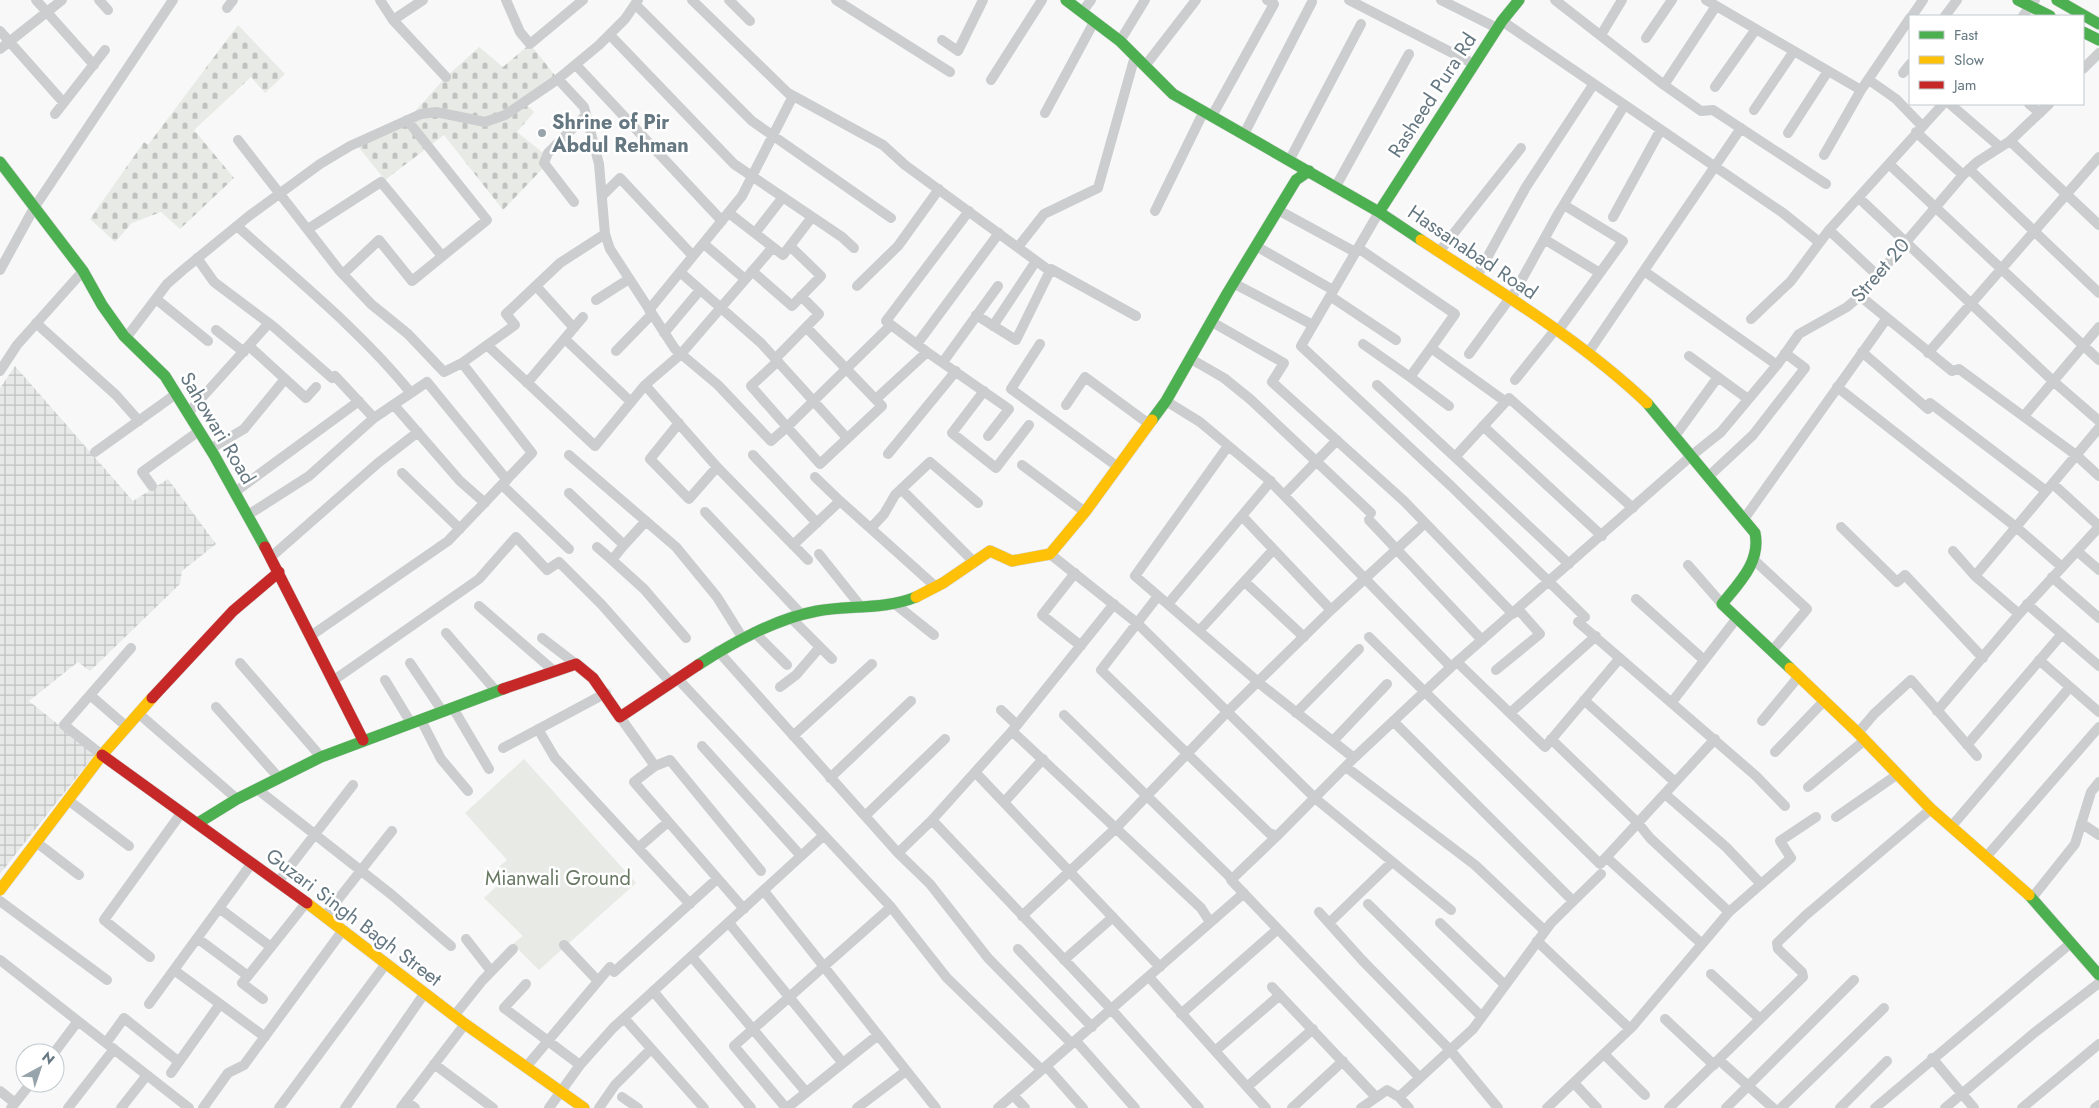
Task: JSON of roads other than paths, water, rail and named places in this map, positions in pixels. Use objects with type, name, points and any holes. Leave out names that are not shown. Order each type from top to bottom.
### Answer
[{"type":"street","points":[[36,0],[94,65]]},
{"type":"street","points":[[0,49],[62,0]]},
{"type":"street","points":[[99,0],[108,10]]},
{"type":"street","points":[[0,270],[34,208],[173,0]]},
{"type":"street","points":[[380,0],[393,20],[446,77]]},
{"type":"street","points":[[393,20],[423,0]]},
{"type":"street","points":[[506,0],[520,32],[530,44],[583,0]]},
{"type":"street","points":[[692,0],[793,96],[883,145],[905,165],[1050,271],[1051,269],[1136,316]]},
{"type":"street","points":[[729,0],[750,21]]},
{"type":"street","points":[[942,40],[958,51],[983,0]]},
{"type":"street","points":[[991,80],[1042,0]]},
{"type":"street","name":"Hassanabad Road","points":[[1066,0],[1120,41],[1173,94],[1290,159],[1379,212],[1477,276],[1619,376],[1651,407],[1755,533],[1759,542],[1754,560]]},
{"type":"street","points":[[1082,12],[1091,0]]},
{"type":"street","points":[[1120,41],[1145,0]]},
{"type":"street","points":[[1146,66],[1196,0]]},
{"type":"street","points":[[1155,211],[1208,114],[1274,4],[1267,0]]},
{"type":"street","points":[[1349,0],[1474,64]]},
{"type":"street","points":[[1441,0],[1500,24],[1783,213],[1819,242]]},
{"type":"street","name":"Rasheed Pura Rd","points":[[1379,212],[1500,24],[1519,0]]},
{"type":"street","points":[[1555,0],[1701,112],[1713,110],[1826,184]]},
{"type":"street","points":[[1600,35],[1622,0]]},
{"type":"street","points":[[1646,38],[1672,0]]},
{"type":"street","points":[[1706,0],[1861,90]]},
{"type":"street","points":[[1912,15],[1923,0]]},
{"type":"street","points":[[1946,15],[1957,0]]},
{"type":"street","points":[[2018,0],[2033,3],[2049,15]]},
{"type":"street","points":[[2057,0],[2083,15]]},
{"type":"street","points":[[126,338],[167,284],[236,226],[320,164],[350,146],[421,114],[436,112],[485,122],[505,115],[576,65],[625,19],[637,2],[752,121],[891,218]]},
{"type":"street","points":[[841,2],[950,72]]},
{"type":"street","points":[[1244,134],[1312,2]]},
{"type":"street","points":[[2024,15],[2033,3]]},
{"type":"street","points":[[1664,85],[1716,6]]},
{"type":"street","points":[[2084,15],[2099,24]]},
{"type":"street","points":[[1824,155],[1861,90],[1909,20]]},
{"type":"street","points":[[1044,113],[1094,22]]},
{"type":"street","points":[[1290,159],[1361,24]]},
{"type":"street","points":[[1715,87],[1756,29]]},
{"type":"street","points":[[0,31],[63,102]]},
{"type":"street","points":[[2084,32],[2099,40]]},
{"type":"street","points":[[610,34],[734,164],[854,248]]},
{"type":"street","points":[[55,114],[104,50]]},
{"type":"street","points":[[1754,110],[1794,51]]},
{"type":"street","points":[[2084,68],[2099,53]]},
{"type":"street","points":[[1336,186],[1410,54]]},
{"type":"street","points":[[1018,247],[1044,214],[1098,188],[1135,56]]},
{"type":"street","points":[[576,65],[725,217],[755,233],[783,255],[812,217]]},
{"type":"street","points":[[1903,73],[1909,65]]},
{"type":"street","points":[[1788,133],[1828,71]]},
{"type":"street","points":[[558,79],[584,107],[599,164],[604,234],[610,249],[664,333],[681,354],[718,385],[771,441],[891,325]]},
{"type":"street","points":[[1869,80],[1896,99],[1919,129],[2034,231],[2099,292]]},
{"type":"street","points":[[1477,276],[1526,187],[1593,85]]},
{"type":"street","points":[[616,351],[651,312],[680,272],[742,196],[793,96]]},
{"type":"street","points":[[1750,319],[1791,281],[1829,230],[1942,105]]},
{"type":"street","points":[[1951,105],[2000,148]]},
{"type":"street","points":[[2030,105],[2040,113]]},
{"type":"street","name":"Street 20","points":[[1232,879],[1316,799],[1354,758],[1454,665],[1691,456],[1721,432],[1777,366],[1799,334],[1847,307],[1860,296],[1934,206],[1966,172],[2010,141],[2048,105]]},
{"type":"street","points":[[1469,354],[1510,299],[1624,106]]},
{"type":"street","points":[[574,202],[544,163],[548,153],[586,114]]},
{"type":"street","points":[[343,274],[379,240],[412,281],[487,220],[407,120]]},
{"type":"street","points":[[1588,353],[1741,128]]},
{"type":"street","points":[[1613,217],[1660,131]]},
{"type":"street","points":[[238,140],[343,274],[371,304],[408,334],[444,372],[462,363],[515,324],[506,314],[560,263],[604,234]]},
{"type":"street","points":[[2010,141],[2099,225]]},
{"type":"street","points":[[1440,252],[1521,148]]},
{"type":"street","points":[[1928,352],[2099,157]]},
{"type":"street","name":"Sahowari Road","points":[[0,163],[83,271],[102,306],[126,338],[165,376],[210,449],[280,572],[363,740]]},
{"type":"street","points":[[1889,164],[2002,267],[2099,360]]},
{"type":"street","points":[[620,717],[718,651],[754,632],[797,617],[837,608],[862,608],[895,604],[936,587],[990,551],[1012,560],[1021,561],[1050,554],[1085,512],[1166,401],[1233,283],[1296,180],[1309,171]]},
{"type":"street","points":[[602,196],[620,178],[693,256]]},
{"type":"street","points":[[308,229],[381,182],[442,256]]},
{"type":"street","points":[[857,286],[898,246],[939,189]]},
{"type":"street","points":[[755,233],[783,197]]},
{"type":"street","points":[[1859,198],[2053,381],[2099,421]]},
{"type":"street","points":[[1515,380],[1556,330],[1623,241],[1564,205]]},
{"type":"street","points":[[1278,210],[1356,250],[1455,314],[1410,377]]},
{"type":"street","points":[[969,211],[886,321],[1009,409],[988,436]]},
{"type":"street","points":[[1379,212],[1301,346],[1451,486],[1585,617],[1578,622],[1756,776],[1785,806]]},
{"type":"street","points":[[236,226],[339,318],[397,376],[411,393]]},
{"type":"street","points":[[1829,230],[1877,275]]},
{"type":"street","points":[[917,344],[999,233]]},
{"type":"street","points":[[1544,240],[1600,273]]},
{"type":"street","points":[[704,244],[792,306],[821,276],[790,246]]},
{"type":"street","points":[[1256,246],[1332,293],[1396,340]]},
{"type":"street","points":[[487,345],[595,446],[645,384],[681,354],[773,247]]},
{"type":"street","points":[[197,258],[214,282],[269,323],[332,378],[335,376],[374,418]]},
{"type":"street","points":[[993,326],[1036,261]]},
{"type":"street","points":[[0,371],[36,323],[83,271]]},
{"type":"street","points":[[976,315],[1016,340],[1050,271]]},
{"type":"street","points":[[1644,271],[1777,366]]},
{"type":"street","points":[[680,272],[761,343],[847,438]]},
{"type":"street","points":[[596,300],[629,279]]},
{"type":"street","points":[[1233,283],[1313,325]]},
{"type":"street","points":[[536,286],[574,328]]},
{"type":"street","points":[[943,362],[998,286]]},
{"type":"street","points":[[664,333],[700,290]]},
{"type":"street","points":[[801,296],[819,314],[806,327],[777,360],[751,386],[820,464],[882,406],[806,327]]},
{"type":"street","points":[[1860,296],[1952,371],[1959,369],[2076,455],[2099,476]]},
{"type":"street","points":[[156,299],[208,342]]},
{"type":"street","points":[[527,383],[583,317]]},
{"type":"street","points":[[1744,519],[1887,318]]},
{"type":"street","points":[[1212,322],[1284,363],[1272,382],[1337,440],[1540,634],[1496,670]]},
{"type":"street","points":[[36,323],[116,395],[139,421]]},
{"type":"street","points":[[188,413],[269,323]]},
{"type":"street","points":[[2024,416],[2099,328]]},
{"type":"street","points":[[216,330],[247,349],[306,398],[316,387]]},
{"type":"street","points":[[565,339],[631,402]]},
{"type":"street","points":[[1040,344],[1011,389],[1118,467]]},
{"type":"street","points":[[1363,344],[1448,406]]},
{"type":"street","points":[[1431,348],[1506,402]]},
{"type":"street","points":[[876,399],[927,352]]},
{"type":"street","points":[[1862,352],[1928,409],[1930,403],[2049,487],[2099,526],[2027,604],[1937,710]]},
{"type":"street","points":[[1708,477],[1753,434],[1806,368],[1785,353]]},
{"type":"street","points":[[1689,356],[1748,399]]},
{"type":"street","points":[[1191,359],[1224,378],[1250,399],[1317,461],[1370,517],[1396,550],[1482,640]]},
{"type":"street","points":[[312,635],[448,541],[532,454],[462,363]]},
{"type":"street","points":[[888,454],[956,371]]},
{"type":"street","points":[[1066,405],[1085,377],[1149,424]]},
{"type":"street","points":[[1675,436],[1718,377]]},
{"type":"street","points":[[210,449],[244,429],[285,379]]},
{"type":"street","points":[[248,516],[309,476],[374,418],[426,382],[504,482],[569,549]]},
{"type":"street","points":[[645,384],[717,466],[808,560]]},
{"type":"street","points":[[1377,385],[1569,564]]},
{"type":"street","points":[[1837,387],[2016,527],[2062,567]]},
{"type":"street","points":[[984,391],[952,433],[996,468],[1029,425]]},
{"type":"street","points":[[95,452],[176,394]]},
{"type":"street","points":[[1455,457],[1509,398],[1633,508]]},
{"type":"street","points":[[1166,401],[1200,422],[1271,481],[1364,579],[1454,665],[1545,746],[1620,658]]},
{"type":"street","points":[[235,492],[359,402]]},
{"type":"street","points":[[394,405],[460,481],[484,503]]},
{"type":"street","points":[[679,423],[650,459],[689,500],[717,466]]},
{"type":"street","points":[[1484,426],[1602,536]]},
{"type":"street","points":[[1975,576],[2099,428]]},
{"type":"street","points":[[152,486],[142,472],[199,431]]},
{"type":"street","points":[[271,557],[378,463],[418,432]]},
{"type":"street","points":[[1284,495],[1337,440]]},
{"type":"street","points":[[1228,446],[1135,576],[1259,683],[1354,758]]},
{"type":"street","points":[[569,455],[676,547],[717,597],[742,637]]},
{"type":"street","points":[[753,455],[817,523]]},
{"type":"street","points":[[870,528],[884,514],[894,495],[930,462],[978,503]]},
{"type":"street","points":[[1022,465],[1085,512]]},
{"type":"street","points":[[402,473],[460,529]]},
{"type":"street","points":[[815,477],[936,587]]},
{"type":"street","points":[[1168,604],[1271,481]]},
{"type":"street","points":[[901,489],[974,562]]},
{"type":"street","points":[[569,493],[624,545]]},
{"type":"street","points":[[793,545],[840,501]]},
{"type":"street","points":[[704,512],[832,659]]},
{"type":"street","points":[[1242,516],[1331,610]]},
{"type":"street","points":[[612,560],[646,521]]},
{"type":"street","points":[[1022,916],[1116,828],[1228,711],[1259,683],[1331,610],[1425,523]]},
{"type":"street","points":[[1841,526],[1897,582],[1905,575],[1983,658]]},
{"type":"street","points":[[334,680],[479,579],[516,537],[547,570],[559,562],[602,605],[892,907],[947,978],[1044,1068],[1083,1108]]},
{"type":"street","points":[[597,547],[644,589],[686,638]]},
{"type":"street","points":[[1199,631],[1273,550]]},
{"type":"street","points":[[1953,551],[1975,576],[2019,614]]},
{"type":"street","points":[[2076,551],[2099,570]]},
{"type":"street","points":[[819,554],[862,608]]},
{"type":"street","points":[[1050,554],[1136,623],[1316,799],[1451,910]]},
{"type":"street","points":[[1722,604],[1754,560],[1808,609],[1772,651]]},
{"type":"street","points":[[1688,565],[1722,604],[1861,736],[1931,810],[2032,898],[2099,975]]},
{"type":"street","points":[[0,890],[102,755],[138,713],[233,611],[280,572]]},
{"type":"street","points":[[1075,573],[1042,615],[1080,646]]},
{"type":"street","points":[[2052,577],[2099,618]]},
{"type":"street","points":[[1244,582],[1304,638]]},
{"type":"street","points":[[1158,596],[1101,670],[1269,833],[1277,836]]},
{"type":"street","points":[[1636,598],[1704,660]]},
{"type":"street","points":[[895,604],[934,635]]},
{"type":"street","points":[[898,853],[932,820],[1015,728],[1114,604]]},
{"type":"street","points":[[2027,604],[2099,666]]},
{"type":"street","points":[[479,606],[554,671]]},
{"type":"street","points":[[1672,702],[1737,618]]},
{"type":"street","points":[[754,632],[786,665]]},
{"type":"street","points":[[446,633],[496,691]]},
{"type":"street","points":[[1967,745],[2062,634]]},
{"type":"street","points":[[1510,713],[1596,636]]},
{"type":"street","points":[[1369,637],[1600,864],[1714,739]]},
{"type":"street","points":[[542,638],[594,678],[655,766]]},
{"type":"street","points":[[780,688],[796,676],[820,647]]},
{"type":"street","points":[[102,755],[64,725],[132,648]]},
{"type":"street","points":[[1296,713],[1359,650]]},
{"type":"street","points":[[718,651],[898,853],[930,884],[988,958],[1074,1042],[1136,1108]]},
{"type":"street","points":[[2039,660],[2099,712]]},
{"type":"street","points":[[240,662],[321,757]]},
{"type":"street","points":[[410,663],[448,710],[489,769]]},
{"type":"street","points":[[198,823],[238,799],[321,757],[496,691],[576,664]]},
{"type":"street","points":[[793,736],[872,664]]},
{"type":"street","points":[[1762,721],[1799,676]]},
{"type":"street","points":[[385,680],[416,721],[441,759],[468,791]]},
{"type":"street","points":[[1808,787],[1861,736],[1874,714],[1911,680],[1977,756]]},
{"type":"street","points":[[1333,741],[1387,684]]},
{"type":"street","points":[[1951,826],[2070,687]]},
{"type":"street","points":[[503,748],[606,694]]},
{"type":"street","points":[[90,695],[126,727]]},
{"type":"street","points":[[1584,700],[1675,782]]},
{"type":"street","points":[[830,778],[911,701]]},
{"type":"street","points":[[1775,752],[1824,701]]},
{"type":"street","points":[[216,707],[279,778]]},
{"type":"street","points":[[1001,710],[1042,759],[1201,908],[1210,922]]},
{"type":"street","points":[[138,713],[238,799]]},
{"type":"street","points":[[1064,715],[1232,879],[1420,1078]]},
{"type":"street","points":[[1394,721],[1574,901]]},
{"type":"street","points":[[1986,857],[2099,727]]},
{"type":"street","points":[[538,729],[554,758],[690,904]]},
{"type":"street","points":[[1551,739],[1638,823],[1650,838],[1729,912]]},
{"type":"street","points":[[865,816],[945,740]]},
{"type":"street","points":[[702,746],[801,856]]},
{"type":"street","name":"Guzari Singh Bagh Street","points":[[102,755],[325,916],[385,965],[454,1016],[584,1108]]},
{"type":"street","points":[[1006,800],[1042,759]]},
{"type":"street","points":[[744,909],[634,782],[655,766],[670,760],[761,871]]},
{"type":"street","points":[[1346,767],[1475,865],[1545,930]]},
{"type":"street","points":[[975,772],[1160,968]]},
{"type":"street","points":[[1836,817],[1898,774]]},
{"type":"street","points":[[2032,898],[2075,844],[2091,792],[2099,782]]},
{"type":"street","points":[[278,882],[353,785]]},
{"type":"street","points":[[257,789],[392,895],[451,946]]},
{"type":"street","points":[[1665,794],[1726,847],[1761,884]]},
{"type":"street","points":[[68,800],[130,846]]},
{"type":"street","points":[[1669,1108],[1803,977],[1802,972],[1778,949],[1777,943],[1806,915],[1931,810]]},
{"type":"street","points":[[150,957],[104,920],[182,812]]},
{"type":"street","points":[[1547,1108],[1630,1029],[1729,912],[1792,858],[1780,841],[1816,817]]},
{"type":"street","points":[[932,820],[1112,1010],[1199,1108]]},
{"type":"street","points":[[638,848],[668,822]]},
{"type":"street","points":[[2081,824],[2099,835]]},
{"type":"street","points":[[325,916],[392,831]]},
{"type":"street","points":[[549,1108],[580,1065],[624,1018],[824,835]]},
{"type":"street","points":[[36,842],[78,875]]},
{"type":"street","points":[[1606,857],[1702,944]]},
{"type":"street","points":[[1329,923],[1392,862]]},
{"type":"street","points":[[149,1004],[252,863]]},
{"type":"street","points":[[1399,1097],[1473,1029],[1545,930],[1601,874]]},
{"type":"street","points":[[526,1067],[610,967],[614,972],[718,879]]},
{"type":"street","points":[[764,891],[906,1071],[931,1106]]},
{"type":"street","points":[[998,1108],[1160,968],[1244,892]]},
{"type":"street","points":[[0,901],[107,980]]},
{"type":"street","points":[[263,999],[242,983],[306,903]]},
{"type":"street","points":[[1368,904],[1482,1017]]},
{"type":"street","points":[[878,1035],[787,1108],[734,1046],[892,907]]},
{"type":"street","points":[[219,908],[270,947]]},
{"type":"street","points":[[1319,912],[1362,960],[1450,1051],[1498,1108]]},
{"type":"street","points":[[1064,960],[1113,918]]},
{"type":"street","points":[[728,923],[842,1062]]},
{"type":"street","points":[[1440,923],[1505,985]]},
{"type":"street","points":[[1181,1014],[1278,929]]},
{"type":"street","points":[[203,1108],[228,1074],[244,1065],[343,930]]},
{"type":"street","points":[[197,938],[248,976]]},
{"type":"street","points":[[466,938],[491,971]]},
{"type":"street","points":[[1537,942],[1630,1029]]},
{"type":"street","points":[[1874,1108],[2071,943]]},
{"type":"street","points":[[564,945],[598,981]]},
{"type":"street","points":[[1018,949],[1092,1026]]},
{"type":"street","points":[[454,1016],[491,971],[513,950]]},
{"type":"street","points":[[692,956],[806,1092]]},
{"type":"street","points":[[0,960],[189,1108]]},
{"type":"street","points":[[279,1108],[385,965]]},
{"type":"street","points":[[174,970],[265,1037]]},
{"type":"street","points":[[1711,974],[1760,1019]]},
{"type":"street","points":[[1149,977],[1263,1107]]},
{"type":"street","points":[[1726,1108],[1854,980]]},
{"type":"street","points":[[1945,1108],[2099,983]]},
{"type":"street","points":[[526,984],[504,1008],[580,1065]]},
{"type":"street","points":[[1272,988],[1375,1096]]},
{"type":"street","points":[[653,991],[752,1108]]},
{"type":"street","points":[[345,1108],[424,994]]},
{"type":"street","points":[[1215,1051],[1280,996]]},
{"type":"street","points":[[172,1073],[220,1004]]},
{"type":"street","points":[[1781,1108],[1884,1008]]},
{"type":"street","points":[[68,1108],[110,1046],[124,1018],[179,1062]]},
{"type":"street","points":[[624,1018],[704,1108]]},
{"type":"street","points":[[1665,1019],[1773,1108]]},
{"type":"street","points":[[62,1043],[78,1021]]},
{"type":"street","points":[[415,1108],[404,1105],[465,1024]]},
{"type":"street","points":[[1247,1087],[1313,1029]]},
{"type":"street","points":[[2022,1108],[2099,1044]]},
{"type":"street","points":[[599,1108],[615,1086],[651,1049]]},
{"type":"street","points":[[1604,1054],[1645,1095]]},
{"type":"street","points":[[1932,1058],[1974,1108]]},
{"type":"street","points":[[1292,1108],[1343,1061]]},
{"type":"street","points":[[1840,1108],[1887,1061]]},
{"type":"street","points":[[434,1064],[494,1108]]},
{"type":"street","points":[[857,1108],[906,1071]]},
{"type":"street","points":[[121,1108],[147,1075]]},
{"type":"street","points":[[1574,1083],[1597,1108]]},
{"type":"street","points":[[1361,1108],[1375,1096],[1387,1090],[1399,1097],[1409,1108]]},
{"type":"street","points":[[0,1091],[13,1105],[22,1093]]},
{"type":"street","points":[[1013,1095],[1025,1108]]},
{"type":"street","points":[[622,1097],[638,1108]]},
{"type":"street","points":[[2095,1108],[2099,1105]]},
{"type":"place","name":"Shrine of Pir Abdul Rehman","points":[[542,133]]},
{"type":"park label","name":"Mianwali Ground","points":[[558,878]]}]
